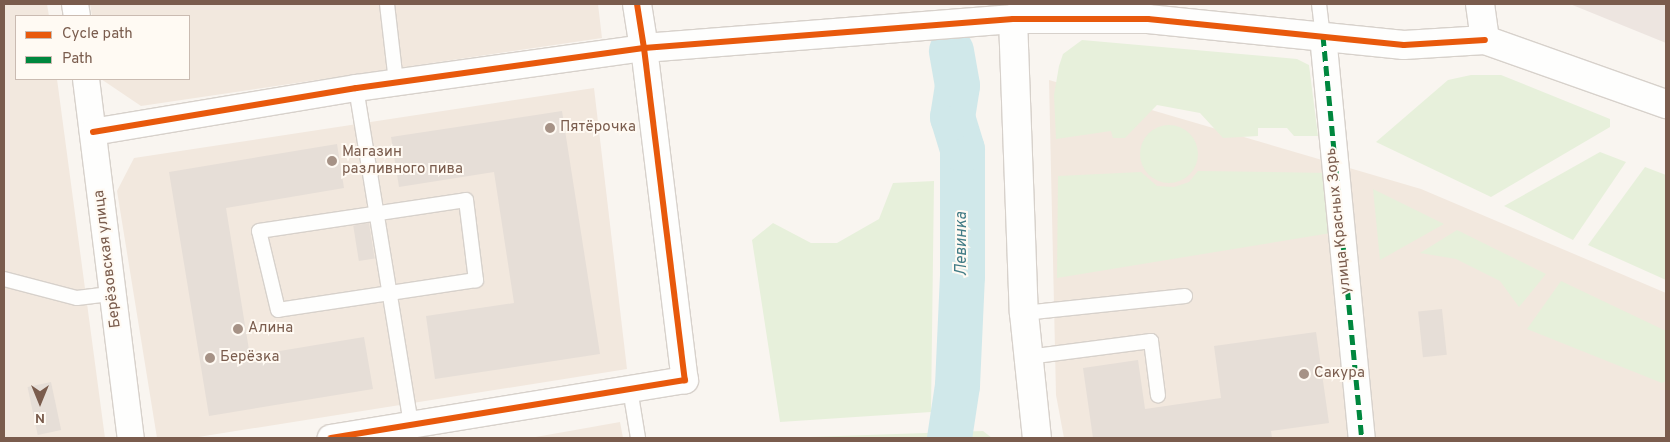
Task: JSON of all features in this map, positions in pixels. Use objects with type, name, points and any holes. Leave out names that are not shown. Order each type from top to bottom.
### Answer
[{"type":"street","points":[[331,438],[685,380],[637,4]]},
{"type":"street","points":[[1480,4],[1485,40]]},
{"type":"street","points":[[1013,19],[1024,313],[1037,438]]},
{"type":"street","points":[[93,132],[356,88],[644,48],[1013,19],[1148,19],[1404,44],[1485,40],[1666,104]]},
{"type":"street","name":"улица Красных Зорь","points":[[1323,36],[1362,438]]},
{"type":"street","name":"Берёзовская улица","points":[[86,80],[131,438]]},
{"type":"lane","points":[[387,4],[396,82]]},
{"type":"lane","name":"улица Красных Зорь","points":[[1319,4],[1323,36]]},
{"type":"lane","points":[[356,88],[379,211],[388,296],[411,425]]},
{"type":"lane","points":[[466,200],[476,280],[388,296],[278,310],[259,231],[379,211],[466,200]]},
{"type":"lane","points":[[4,279],[77,298],[112,294]]},
{"type":"lane","points":[[1024,313],[1185,296]]},
{"type":"lane","points":[[1028,357],[1151,341],[1158,396]]},
{"type":"lane","points":[[630,389],[638,438]]},
{"type":"shaded area","points":[[4,4],[47,4],[49,15],[15,15],[15,80],[57,80],[105,438],[4,438]]},
{"type":"shaded area","points":[[90,4],[598,4],[602,38],[141,106],[102,80],[190,80],[190,15],[92,15]]},
{"type":"shaded area","points":[[1570,4],[1666,4],[1666,43]]},
{"type":"shaded area","points":[[1049,80],[1421,189],[1666,293],[1666,438],[1064,438],[1056,395]]},
{"type":"shaded area","points":[[594,88],[627,369],[192,438],[157,438],[117,191],[134,158]]},
{"type":"shaded area","points":[[620,422],[623,438],[530,438]]},
{"type":"green space","points":[[1082,40],[1297,59],[1309,65],[1318,136],[1294,136],[1287,128],[1258,128],[1258,136],[1223,138],[1200,113],[1157,105],[1125,138],[1113,138],[1111,131],[1056,139],[1054,95],[1059,66],[1063,54]]},
{"type":"green space","points":[[1471,75],[1501,75],[1610,119],[1610,127],[1491,197],[1376,142],[1448,80]]},
{"type":"green space","points":[[1163,125],[1175,125],[1190,133],[1198,148],[1198,160],[1190,175],[1175,183],[1163,183],[1148,175],[1140,160],[1140,148],[1148,133]]},
{"type":"green space","points":[[1600,152],[1626,162],[1573,240],[1504,206]]},
{"type":"green space","points":[[1645,167],[1666,175],[1666,280],[1588,245]]},
{"type":"green space","points":[[1198,171],[1330,173],[1337,232],[1057,278],[1058,176],[1141,172],[1157,186],[1174,187],[1189,182]]},
{"type":"green space","points":[[934,181],[931,412],[780,422],[752,240],[773,223],[811,243],[837,243],[879,219],[893,183]]},
{"type":"green space","points":[[1373,189],[1444,224],[1380,260]]},
{"type":"green space","points":[[1457,230],[1546,274],[1519,307],[1500,281],[1456,259],[1420,253]]},
{"type":"green space","points":[[1561,281],[1666,331],[1666,381],[1662,383],[1527,329]]},
{"type":"green space","points":[[983,431],[992,438],[781,438]]},
{"type":"building","points":[[562,111],[600,354],[435,379],[426,316],[514,303],[494,172],[399,187],[391,137]]},
{"type":"building","points":[[337,144],[344,188],[226,208],[250,356],[364,337],[373,389],[209,416],[169,172]]},
{"type":"building","points":[[369,223],[375,259],[359,261],[353,226]]},
{"type":"building","points":[[1442,309],[1447,355],[1423,357],[1418,312]]},
{"type":"building","points":[[1316,332],[1329,423],[1271,431],[1272,438],[1093,438],[1083,368],[1138,360],[1145,409],[1221,398],[1214,346]]},
{"type":"building","points":[[51,382],[61,430],[38,435],[28,387]]},
{"type":"waterway","name":"Левинка","points":[[949,438],[957,385],[962,276],[962,149],[952,117],[957,85],[951,51]]},
{"type":"marked path","points":[[1323,36],[1362,438]]},
{"type":"cycle path","points":[[637,4],[644,48],[1013,19],[1148,19],[1404,45],[1485,40]]},
{"type":"cycle path","points":[[93,132],[356,88],[644,48],[685,380],[331,438]]},
{"type":"place","name":"Пятёрочка","points":[[550,128]]},
{"type":"place","name":"Магазин разливного пива","points":[[332,161]]},
{"type":"place","name":"Алина","points":[[238,329]]},
{"type":"place","name":"Берёзка","points":[[210,358]]},
{"type":"place","name":"Сакура","points":[[1304,374]]}]
